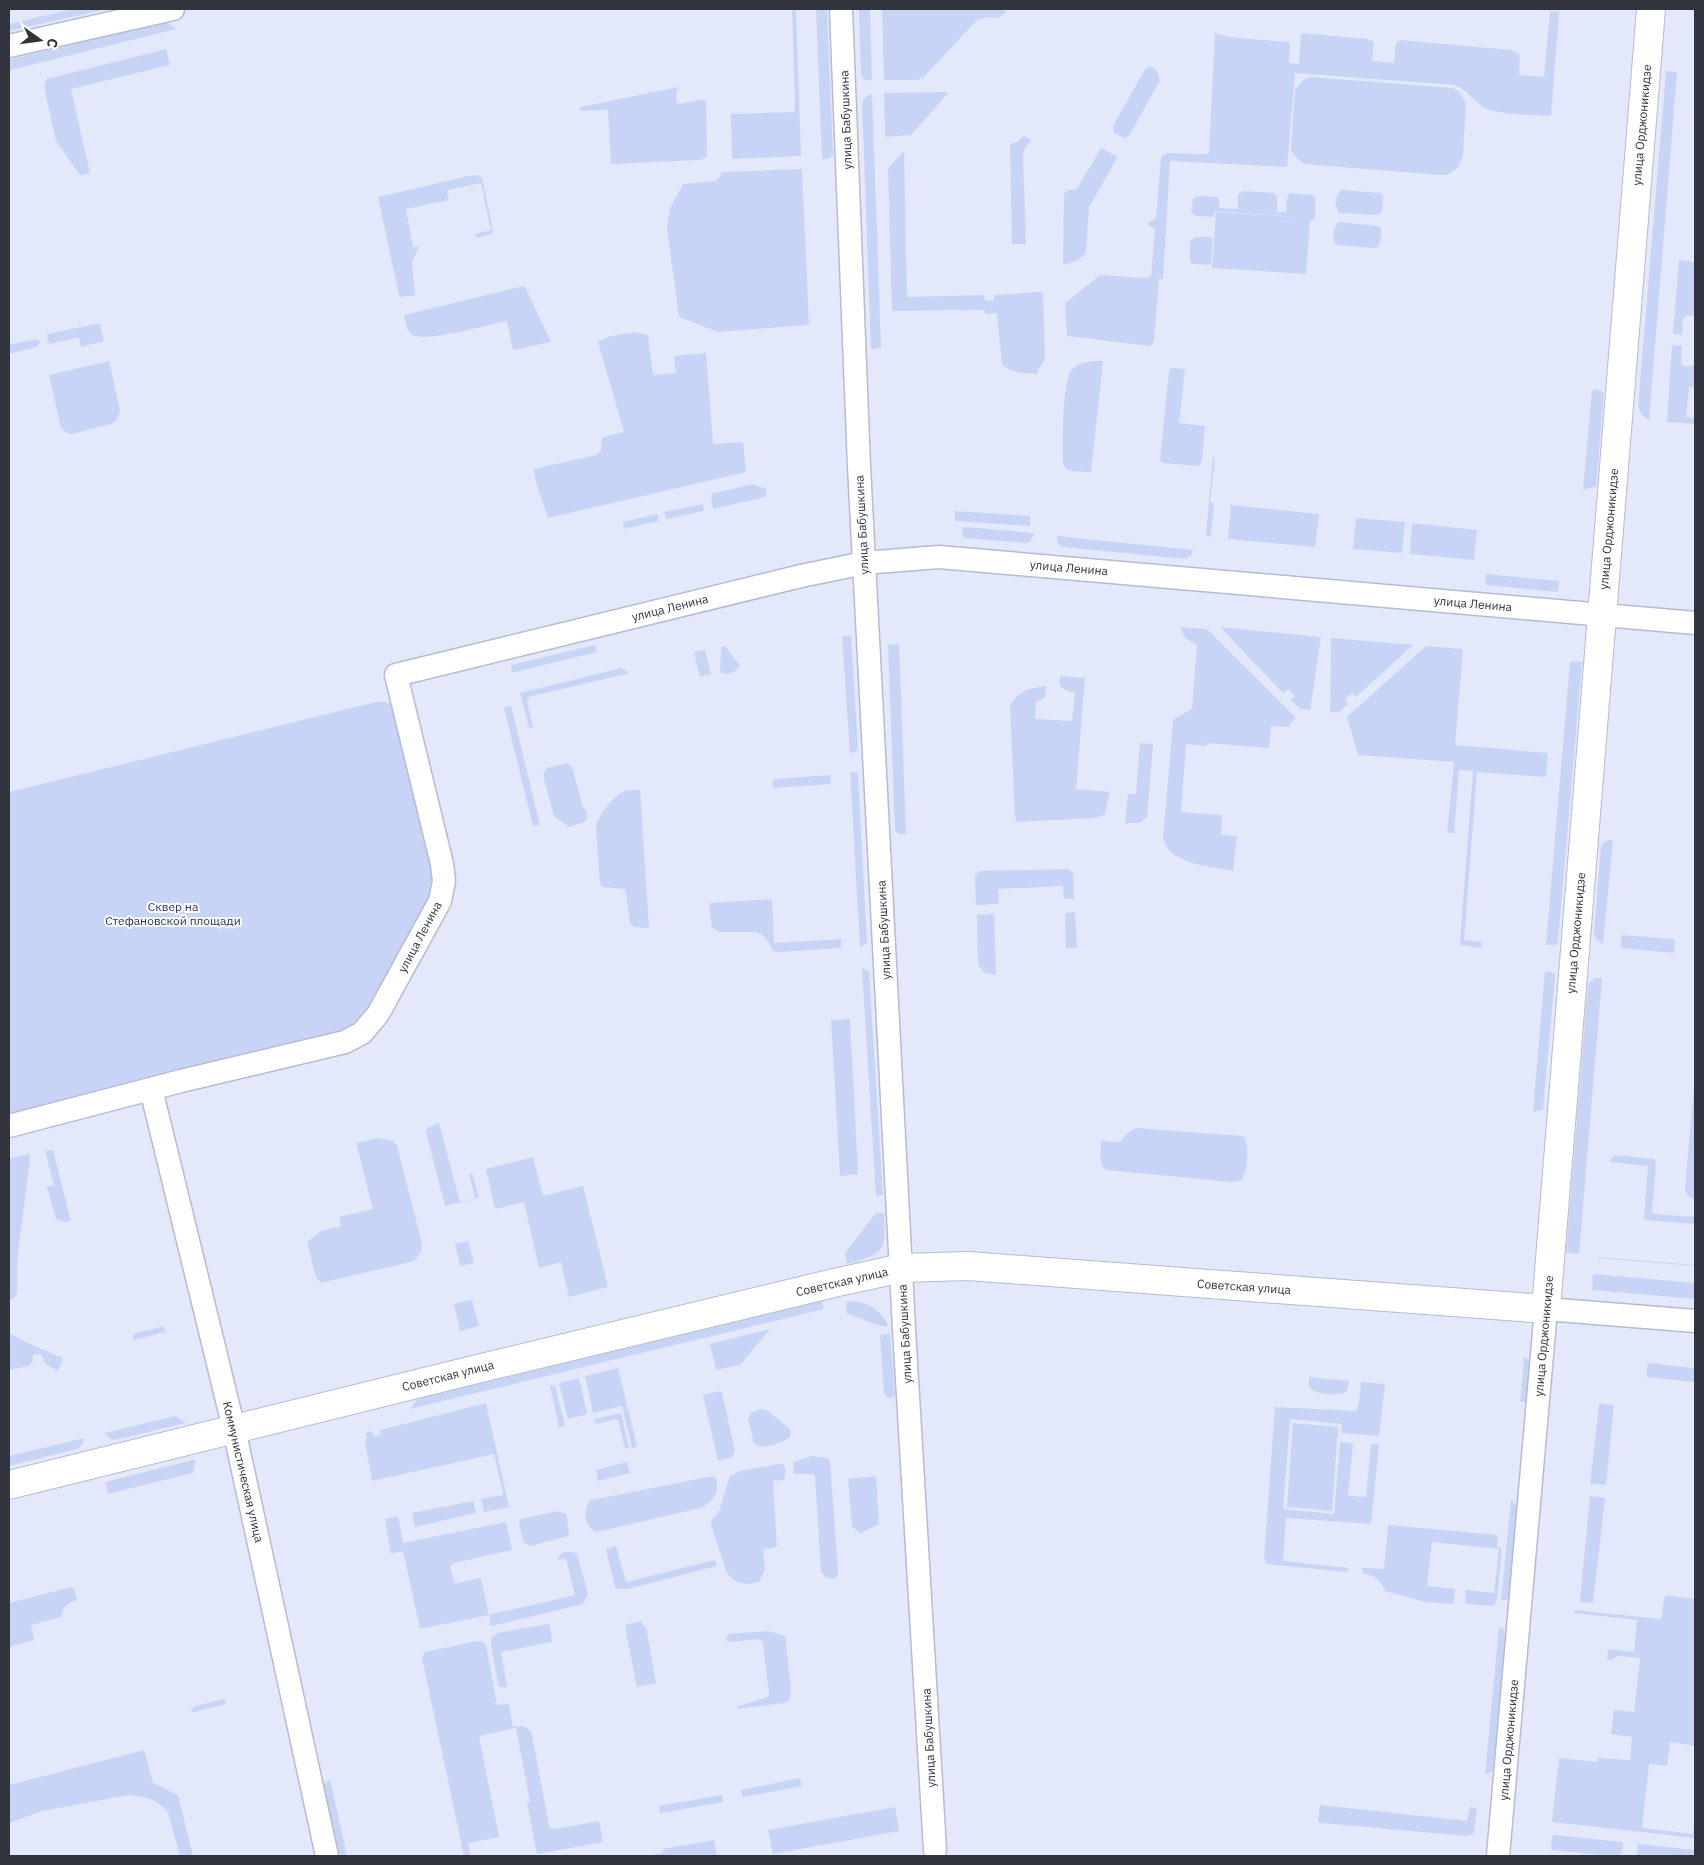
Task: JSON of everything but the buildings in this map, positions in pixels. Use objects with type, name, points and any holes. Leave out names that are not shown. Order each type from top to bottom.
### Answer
[{"type":"main road","name":"улица Орджоникидзе","points":[[1546,1309],[1651,9]]},
{"type":"main road","name":"Советская улица","points":[[9,1486],[834,1282],[902,1268],[968,1266],[1546,1309]]},
{"type":"street","points":[[9,46],[173,9]]},
{"type":"street","name":"улица Бабушкина","points":[[841,9],[864,563],[904,1329],[936,1850]]},
{"type":"street","name":"улица Ленина","points":[[9,1126],[345,1042],[362,1033],[378,1014],[440,901],[444,880],[442,864],[396,675],[801,576],[864,563],[939,557],[1695,623]]},
{"type":"street","name":"Коммунистическая улица","points":[[151,1089],[234,1429],[327,1856]]},
{"type":"street","name":"Советская улица","points":[[1546,1309],[1695,1320]]},
{"type":"street","name":"улица Орджоникидзе","points":[[1498,1856],[1546,1309]]},
{"type":"green space","points":[[73,9],[107,9],[9,31],[9,24]]},
{"type":"green space","points":[[792,9],[796,9],[801,156],[732,159],[731,114],[795,112]]},
{"type":"green space","points":[[816,9],[827,9],[833,156],[828,159],[822,159]]},
{"type":"green space","points":[[859,9],[870,9],[872,81],[863,79],[861,76]]},
{"type":"green space","points":[[882,9],[1002,9],[1006,12],[999,18],[986,17],[977,20],[924,77],[917,80],[884,80]]},
{"type":"green space","points":[[1550,11],[1559,12],[1551,116],[1491,110],[1481,105],[1463,89],[1454,85],[1295,73],[1287,167],[1170,161],[1163,279],[1159,279],[1154,341],[1150,346],[1067,336],[1065,303],[1100,275],[1146,278],[1151,276],[1155,229],[1147,224],[1156,218],[1161,157],[1167,153],[1209,154],[1215,33],[1229,37],[1287,42],[1290,44],[1289,63],[1299,64],[1301,33],[1368,39],[1374,42],[1372,61],[1394,63],[1396,43],[1400,40],[1511,50],[1519,54],[1519,75],[1544,77]]},
{"type":"green space","points":[[164,22],[176,29],[10,70],[9,60]]},
{"type":"green space","points":[[166,49],[170,65],[71,89],[90,173],[80,175],[56,141],[44,87],[46,79]]},
{"type":"green space","points":[[1149,67],[1156,69],[1160,80],[1129,136],[1124,138],[1114,133],[1113,126],[1144,71]]},
{"type":"green space","points":[[1666,71],[1677,72],[1649,420],[1642,415],[1638,407]]},
{"type":"green space","points":[[1310,77],[1453,88],[1459,92],[1466,103],[1463,155],[1458,168],[1446,175],[1439,175],[1304,164],[1294,155],[1291,149],[1295,90],[1304,80]]},
{"type":"green space","points":[[678,87],[680,89],[677,89],[676,100],[679,104],[700,100],[706,101],[707,157],[700,160],[611,164],[608,110],[579,111],[581,107]]},
{"type":"green space","points":[[949,92],[911,135],[885,137],[884,93]]},
{"type":"green space","points":[[872,94],[881,348],[871,349],[862,103],[865,97]]},
{"type":"green space","points":[[1024,136],[1031,140],[1023,154],[1026,244],[1012,244],[1010,144],[1017,142]]},
{"type":"green space","points":[[1101,148],[1117,158],[1089,207],[1086,252],[1080,259],[1065,265],[1063,261],[1064,194],[1068,190],[1077,189]]},
{"type":"green space","points":[[904,151],[907,297],[984,295],[985,301],[994,300],[994,295],[1039,292],[1043,294],[1045,358],[1038,369],[1038,374],[1010,370],[1002,364],[997,313],[985,314],[985,310],[892,311],[888,168]]},
{"type":"green space","points":[[802,169],[809,325],[718,332],[679,317],[667,228],[670,208],[683,184],[716,181],[723,172]]},
{"type":"green space","points":[[473,175],[482,178],[493,231],[491,234],[478,238],[474,234],[491,230],[481,183],[447,190],[449,200],[406,209],[413,247],[419,246],[412,262],[415,295],[402,297],[399,295],[378,197]]},
{"type":"green space","points":[[1341,190],[1380,193],[1383,196],[1382,211],[1376,215],[1339,213],[1336,201],[1337,195]]},
{"type":"green space","points":[[1243,191],[1274,193],[1277,196],[1277,212],[1286,212],[1287,198],[1290,193],[1312,195],[1315,197],[1315,218],[1310,221],[1306,274],[1212,268],[1216,212],[1310,218],[1215,211],[1214,217],[1196,216],[1191,213],[1193,199],[1197,196],[1217,197],[1219,199],[1219,208],[1238,209],[1238,195]]},
{"type":"green space","points":[[1339,222],[1378,226],[1381,228],[1380,243],[1374,248],[1337,245],[1334,240],[1334,233],[1335,227]]},
{"type":"green space","points":[[1195,237],[1213,237],[1211,265],[1193,264],[1190,261],[1190,242]]},
{"type":"green space","points":[[1679,260],[1695,262],[1695,316],[1687,315],[1683,319],[1682,335],[1673,334]]},
{"type":"green space","points":[[523,286],[551,342],[513,350],[507,321],[431,337],[413,335],[407,326],[404,315]]},
{"type":"green space","points":[[100,323],[104,341],[81,347],[79,337],[50,344],[48,341],[47,334]]},
{"type":"green space","points":[[635,332],[648,335],[653,375],[676,373],[674,356],[706,353],[713,444],[743,442],[746,472],[548,518],[537,485],[534,469],[596,455],[601,450],[601,440],[603,437],[624,432],[598,342],[608,337]]},
{"type":"green space","points":[[36,339],[40,342],[37,347],[9,354],[9,345]]},
{"type":"green space","points":[[1672,345],[1682,346],[1682,365],[1689,367],[1695,364],[1695,387],[1689,387],[1686,417],[1695,418],[1695,424],[1667,422]]},
{"type":"green space","points":[[109,361],[120,411],[116,421],[72,434],[67,433],[61,428],[49,375]]},
{"type":"green space","points":[[1103,361],[1091,472],[1070,471],[1065,468],[1063,462],[1064,413],[1066,386],[1069,375],[1073,368],[1079,364]]},
{"type":"green space","points":[[1172,368],[1185,369],[1179,423],[1205,426],[1202,461],[1199,466],[1162,463],[1160,460],[1169,371]]},
{"type":"green space","points":[[1594,389],[1604,392],[1596,486],[1583,490],[1592,391]]},
{"type":"green space","points":[[1213,458],[1215,458],[1210,503],[1214,503],[1211,534],[1208,537],[1206,535]]},
{"type":"green space","points":[[753,484],[767,489],[765,497],[713,509],[711,494]]},
{"type":"green space","points":[[703,504],[704,511],[666,519],[664,512]]},
{"type":"green space","points":[[1231,505],[1319,514],[1315,547],[1228,539]]},
{"type":"green space","points":[[955,511],[1030,516],[1030,526],[955,521]]},
{"type":"green space","points":[[657,514],[659,521],[624,529],[623,522]]},
{"type":"green space","points":[[1356,518],[1405,522],[1402,553],[1353,549]]},
{"type":"green space","points":[[1412,523],[1477,530],[1474,560],[1410,554]]},
{"type":"green space","points":[[966,527],[1034,533],[1030,542],[1027,543],[964,538],[961,532]]},
{"type":"green space","points":[[1057,536],[1193,550],[1191,556],[1186,559],[1063,547],[1058,544]]},
{"type":"green space","points":[[1486,574],[1559,581],[1558,592],[1487,585],[1485,581]]},
{"type":"green space","points":[[1180,627],[1207,629],[1295,717],[1289,727],[1271,726],[1269,748],[1207,743],[1206,746],[1186,744],[1181,812],[1222,815],[1221,835],[1237,836],[1233,871],[1199,865],[1182,859],[1169,850],[1163,839],[1173,722],[1175,718],[1192,709],[1197,645],[1185,638]]},
{"type":"green space","points":[[1220,627],[1321,637],[1310,710],[1301,709],[1291,700],[1295,696],[1288,689],[1283,693]]},
{"type":"green space","points":[[842,636],[851,636],[858,749],[856,752],[850,753]]},
{"type":"green space","points":[[1331,638],[1413,645],[1356,697],[1352,693],[1345,700],[1348,704],[1338,713],[1330,712]]},
{"type":"green space","points":[[899,644],[906,834],[899,834],[895,830],[888,645]]},
{"type":"green space","points":[[595,645],[597,652],[511,673],[512,665]]},
{"type":"green space","points":[[725,646],[740,666],[734,672],[720,672],[721,647]]},
{"type":"green space","points":[[1426,646],[1463,649],[1455,745],[1548,753],[1546,777],[1477,772],[1464,940],[1482,942],[1481,948],[1461,945],[1460,941],[1473,771],[1459,770],[1454,833],[1447,833],[1454,762],[1358,755],[1347,717]]},
{"type":"green space","points":[[705,650],[711,674],[700,677],[694,652]]},
{"type":"green space","points":[[1570,662],[1582,662],[1558,941],[1556,945],[1546,945]]},
{"type":"green space","points":[[621,668],[629,673],[529,697],[527,702],[533,727],[529,728],[520,693]]},
{"type":"green space","points":[[1061,676],[1085,678],[1076,789],[1110,792],[1105,814],[1096,818],[1017,822],[1015,816],[1010,706],[1020,694],[1030,689],[1046,686],[1045,698],[1036,702],[1035,719],[1072,721],[1075,693],[1062,688],[1060,683]]},
{"type":"green space","name":"Сквер на Стефановской площади","points":[[376,702],[387,702],[395,707],[436,864],[433,896],[367,1013],[351,1029],[9,1118],[9,792]]},
{"type":"green space","points":[[511,706],[540,825],[533,826],[504,708]]},
{"type":"green space","points":[[1140,743],[1153,744],[1147,817],[1139,823],[1125,823],[1128,794],[1136,794]]},
{"type":"green space","points":[[567,763],[572,767],[583,808],[587,811],[587,819],[584,822],[569,827],[554,816],[543,775],[547,768]]},
{"type":"green space","points":[[850,771],[858,775],[867,943],[860,947]]},
{"type":"green space","points":[[830,775],[831,784],[773,788],[773,779]]},
{"type":"green space","points":[[640,790],[649,928],[634,927],[630,923],[624,889],[602,887],[600,883],[596,829],[599,819],[615,797],[624,791]]},
{"type":"green space","points":[[1608,840],[1613,840],[1603,944],[1596,939],[1594,933],[1601,845]]},
{"type":"green space","points":[[1068,869],[1073,873],[1074,899],[1064,899],[1063,886],[998,889],[999,904],[976,905],[975,876],[979,871]]},
{"type":"green space","points":[[772,899],[774,943],[841,939],[841,948],[778,952],[773,951],[767,939],[761,934],[755,932],[718,932],[712,927],[709,903]]},
{"type":"green space","points":[[1075,912],[1077,948],[1066,948],[1065,913]]},
{"type":"green space","points":[[994,914],[996,975],[985,973],[978,965],[977,915]]},
{"type":"green space","points":[[1621,935],[1675,939],[1674,953],[1621,948]]},
{"type":"green space","points":[[862,969],[869,971],[883,1195],[876,1196]]},
{"type":"green space","points":[[1545,971],[1554,973],[1555,976],[1543,1109],[1533,1111]]},
{"type":"green space","points":[[1595,978],[1602,978],[1579,1254],[1566,1253],[1588,984]]},
{"type":"green space","points":[[850,1019],[858,1174],[840,1176],[831,1020]]},
{"type":"green space","points":[[1695,1074],[1695,1199],[1689,1196],[1685,1190]]},
{"type":"green space","points":[[439,1123],[460,1202],[475,1198],[469,1174],[472,1173],[479,1198],[445,1206],[426,1132],[427,1128]]},
{"type":"green space","points":[[1136,1128],[1243,1136],[1247,1145],[1247,1151],[1243,1177],[1240,1181],[1232,1182],[1106,1170],[1101,1160],[1101,1141],[1120,1142],[1126,1134]]},
{"type":"green space","points":[[379,1138],[393,1141],[397,1146],[422,1244],[421,1252],[414,1261],[321,1283],[316,1277],[307,1242],[321,1231],[341,1226],[339,1217],[373,1209],[356,1143]]},
{"type":"green space","points":[[53,1150],[71,1221],[64,1222],[56,1219],[47,1187],[54,1185],[45,1151]]},
{"type":"green space","points":[[29,1154],[30,1159],[17,1261],[17,1293],[14,1298],[9,1299],[9,1159]]},
{"type":"green space","points":[[1614,1155],[1654,1159],[1656,1163],[1652,1212],[1655,1214],[1695,1217],[1695,1224],[1644,1220],[1648,1166],[1609,1162]]},
{"type":"green space","points":[[533,1157],[543,1196],[583,1186],[608,1287],[569,1297],[561,1262],[539,1268],[524,1202],[495,1209],[486,1169]]},
{"type":"green space","points":[[876,1213],[884,1213],[884,1236],[880,1249],[869,1257],[847,1264],[845,1253]]},
{"type":"green space","points":[[468,1241],[474,1263],[460,1266],[455,1244]]},
{"type":"green space","points":[[1598,1258],[1695,1265],[1695,1266]]},
{"type":"green space","points":[[1593,1274],[1695,1283],[1695,1299],[1592,1290]]},
{"type":"green space","points":[[472,1300],[479,1326],[460,1331],[454,1304]]},
{"type":"green space","points":[[822,1301],[824,1309],[410,1409],[417,1400],[432,1394]]},
{"type":"green space","points":[[847,1301],[866,1304],[877,1310],[888,1326],[880,1326],[846,1313]]},
{"type":"green space","points":[[164,1326],[165,1332],[134,1340],[133,1334]]},
{"type":"green space","points":[[770,1329],[740,1365],[716,1370],[710,1344]]},
{"type":"green space","points":[[9,1333],[63,1358],[58,1371],[45,1364],[41,1354],[33,1355],[33,1361],[28,1366],[9,1370]]},
{"type":"green space","points":[[890,1334],[895,1395],[891,1399],[887,1398],[884,1393],[880,1335]]},
{"type":"green space","points":[[1524,1357],[1529,1360],[1526,1402],[1520,1402]]},
{"type":"green space","points":[[1648,1363],[1695,1368],[1695,1382],[1646,1377]]},
{"type":"green space","points":[[618,1368],[637,1446],[632,1448],[622,1406],[593,1413],[585,1376]]},
{"type":"green space","points":[[1309,1377],[1349,1381],[1347,1391],[1339,1394],[1316,1392],[1309,1387]]},
{"type":"green space","points":[[579,1378],[587,1413],[568,1419],[559,1383]]},
{"type":"green space","points":[[1361,1382],[1385,1384],[1379,1436],[1341,1433],[1342,1424],[1290,1419],[1283,1509],[1334,1514],[1340,1442],[1353,1443],[1348,1496],[1366,1497],[1371,1444],[1379,1444],[1371,1524],[1286,1518],[1283,1561],[1348,1568],[1349,1570],[1346,1572],[1267,1564],[1264,1558],[1275,1407],[1356,1411],[1359,1403]]},
{"type":"green space","points":[[555,1385],[565,1426],[559,1427],[550,1386]]},
{"type":"green space","points":[[722,1392],[735,1451],[732,1457],[718,1461],[703,1395]]},
{"type":"green space","points":[[486,1403],[509,1507],[484,1512],[481,1499],[502,1495],[503,1493],[494,1454],[372,1481],[365,1442],[367,1441],[366,1433],[372,1431],[374,1436],[381,1435],[380,1430]]},
{"type":"green space","points":[[1599,1404],[1614,1405],[1606,1485],[1590,1484]]},
{"type":"green space","points":[[761,1409],[768,1411],[791,1430],[790,1437],[768,1446],[760,1447],[754,1443],[748,1419],[752,1412]]},
{"type":"green space","points":[[621,1413],[629,1448],[625,1449],[618,1419],[596,1424],[594,1419]]},
{"type":"green space","points":[[176,1416],[186,1423],[114,1440],[110,1439],[105,1433]]},
{"type":"green space","points":[[1293,1423],[1338,1427],[1332,1511],[1287,1507]]},
{"type":"green space","points":[[85,1438],[80,1448],[9,1466],[9,1456]]},
{"type":"green space","points":[[812,1456],[828,1458],[830,1462],[838,1571],[838,1576],[832,1579],[826,1577],[821,1572],[815,1476],[813,1474],[794,1474],[793,1462]]},
{"type":"green space","points":[[196,1459],[193,1473],[108,1494],[105,1482]]},
{"type":"green space","points":[[627,1462],[630,1473],[598,1481],[596,1470]]},
{"type":"green space","points":[[783,1464],[786,1470],[784,1480],[773,1481],[777,1547],[763,1549],[765,1569],[759,1582],[740,1583],[732,1579],[726,1571],[711,1524],[712,1519],[718,1514],[730,1476],[740,1471]]},
{"type":"green space","points":[[876,1476],[879,1524],[861,1533],[852,1527],[848,1479]]},
{"type":"green space","points":[[715,1477],[717,1492],[709,1503],[700,1508],[597,1532],[587,1522],[586,1508],[592,1500]]},
{"type":"green space","points":[[1590,1496],[1605,1498],[1593,1603],[1581,1602],[1580,1599]]},
{"type":"green space","points":[[1511,1500],[1517,1506],[1509,1599],[1501,1601]]},
{"type":"green space","points":[[473,1501],[476,1513],[415,1527],[412,1513]]},
{"type":"green space","points":[[558,1511],[566,1514],[568,1536],[530,1546],[524,1543],[519,1524],[521,1519]]},
{"type":"green space","points":[[398,1516],[403,1543],[506,1522],[512,1550],[454,1563],[450,1566],[454,1583],[481,1578],[489,1615],[420,1629],[403,1551],[391,1554],[385,1519]]},
{"type":"green space","points":[[1388,1525],[1498,1535],[1497,1546],[1502,1549],[1497,1598],[1494,1606],[1466,1604],[1466,1590],[1494,1593],[1499,1549],[1432,1542],[1427,1586],[1455,1589],[1452,1604],[1425,1602],[1385,1591],[1377,1578],[1363,1574],[1362,1568],[1384,1569]]},
{"type":"green space","points":[[616,1546],[626,1582],[714,1560],[717,1566],[628,1589],[617,1589],[606,1549]]},
{"type":"green space","points":[[566,1552],[577,1554],[588,1594],[583,1604],[492,1626],[489,1615],[575,1595],[566,1559],[559,1560],[558,1558]]},
{"type":"green space","points":[[71,1587],[74,1589],[77,1600],[66,1606],[61,1617],[31,1625],[34,1640],[9,1647],[9,1603]]},
{"type":"green space","points":[[1665,1595],[1695,1599],[1695,1746],[1670,1742],[1667,1766],[1649,1764],[1642,1828],[1693,1834],[1695,1818],[1695,1838],[1552,1822],[1559,1758],[1597,1762],[1598,1758],[1630,1760],[1632,1737],[1611,1734],[1614,1710],[1634,1712],[1640,1658],[1617,1656],[1612,1660],[1607,1660],[1608,1649],[1634,1652],[1637,1620],[1574,1613],[1574,1610],[1661,1619]]},
{"type":"green space","points":[[642,1621],[643,1626],[646,1627],[656,1683],[637,1687],[625,1627],[628,1624]]},
{"type":"green space","points":[[550,1625],[552,1642],[501,1652],[507,1687],[500,1687],[491,1644],[492,1637],[498,1633]]},
{"type":"green space","points":[[1499,1627],[1503,1629],[1505,1634],[1493,1771],[1485,1775]]},
{"type":"green space","points":[[768,1631],[785,1636],[791,1689],[789,1700],[784,1703],[736,1709],[739,1706],[768,1697],[763,1644],[760,1639],[731,1642],[727,1641],[726,1638],[729,1634]]},
{"type":"green space","points":[[482,1641],[486,1645],[497,1705],[509,1705],[513,1727],[523,1726],[531,1731],[549,1825],[551,1828],[556,1829],[599,1821],[603,1842],[537,1854],[527,1803],[530,1802],[516,1728],[479,1736],[499,1837],[468,1843],[471,1856],[464,1856],[422,1658],[425,1652]]},
{"type":"green space","points":[[226,1700],[225,1704],[195,1712],[191,1710],[195,1706]]},
{"type":"green space","points":[[144,1750],[153,1783],[178,1795],[193,1856],[180,1856],[168,1812],[150,1799],[140,1796],[129,1795],[42,1811],[9,1823],[9,1785]]},
{"type":"green space","points":[[800,1778],[802,1786],[743,1797],[741,1790]]},
{"type":"green space","points":[[330,1780],[347,1856],[338,1856],[322,1786]]},
{"type":"green space","points":[[722,1795],[723,1802],[660,1813],[659,1806]]},
{"type":"green space","points":[[1320,1805],[1467,1821],[1470,1807],[1477,1808],[1473,1834],[1467,1836],[1321,1823],[1318,1821]]},
{"type":"green space","points":[[895,1807],[899,1831],[773,1854],[768,1830]]},
{"type":"green space","points":[[1552,1836],[1623,1842],[1622,1852],[1618,1856],[1611,1856],[1552,1850]]},
{"type":"green space","points":[[714,1840],[717,1856],[644,1856],[663,1853],[663,1849]]},
{"type":"green space","points":[[1638,1844],[1694,1850],[1694,1856],[1637,1856]]}]
